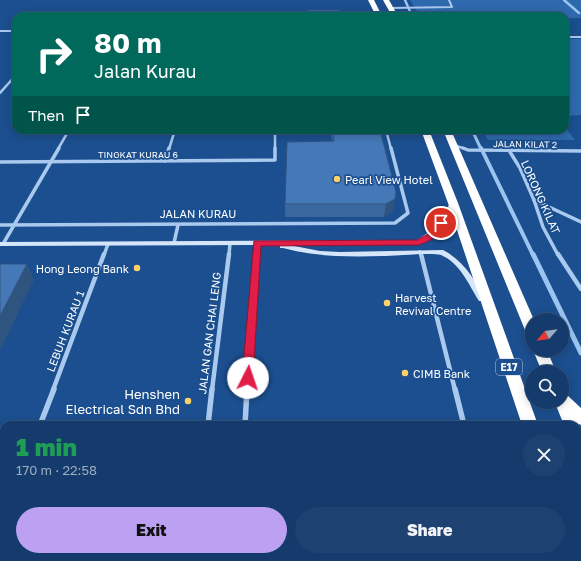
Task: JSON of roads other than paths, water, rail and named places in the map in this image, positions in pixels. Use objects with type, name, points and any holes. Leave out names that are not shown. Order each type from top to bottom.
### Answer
[{"type":"highway","points":[[386,0],[392,12]]},
{"type":"highway","points":[[372,2],[373,12]]},
{"type":"highway","points":[[372,2],[377,12]]},
{"type":"highway","name":"E17","points":[[427,134],[453,203],[488,308],[529,421]]},
{"type":"highway","points":[[449,134],[525,314]]},
{"type":"highway","points":[[569,407],[581,418]]},
{"type":"highway","points":[[565,409],[570,421]]},
{"type":"street","points":[[390,8],[452,7],[449,0]]},
{"type":"street","points":[[0,31],[12,30]]},
{"type":"street","points":[[569,37],[581,37]]},
{"type":"street","points":[[0,93],[12,80]]},
{"type":"street","points":[[1,244],[14,225],[68,134]]},
{"type":"street","points":[[165,161],[174,134]]},
{"type":"street","name":"TINGKAT KURAU 6","points":[[0,162],[275,160],[275,134]]},
{"type":"street","name":"JALAN KURAU","points":[[0,225],[395,224],[408,213],[387,134]]},
{"type":"street","name":"JALAN KILAT 2","points":[[453,145],[468,150],[510,152],[581,151]]},
{"type":"street","points":[[458,157],[468,150]]},
{"type":"street","name":"LORONG KILAT","points":[[510,152],[534,200],[543,227],[562,262],[579,283],[581,289]]},
{"type":"street","points":[[534,200],[581,222]]},
{"type":"street","points":[[1,244],[276,244],[418,242],[435,234],[453,203]]},
{"type":"street","points":[[174,243],[178,225]]},
{"type":"street","name":"JALAN GAN CHAI LENG","points":[[208,421],[230,243]]},
{"type":"street","points":[[245,421],[256,243]]},
{"type":"street","name":"LEBUH KURAU 1","points":[[42,421],[108,244]]},
{"type":"street","points":[[276,244],[295,250],[338,254],[440,252],[454,259],[465,271],[488,308]]},
{"type":"street","points":[[420,252],[463,421]]},
{"type":"waterway","points":[[405,0],[410,12]]},
{"type":"waterway","points":[[564,0],[579,13]]},
{"type":"waterway","points":[[474,134],[481,149]]},
{"type":"waterway","points":[[481,148],[533,255]]},
{"type":"waterway","points":[[533,254],[581,353]]},
{"type":"place","name":"Pearl View Hotel","points":[[337,179]]},
{"type":"place","name":"Hong Leong Bank","points":[[137,268]]},
{"type":"place","name":"Harvest Revival Centre","points":[[387,303]]},
{"type":"place","name":"CIMB Bank","points":[[405,373]]},
{"type":"place","name":"Henshen Electrical Sdn Bhd","points":[[188,401]]}]
